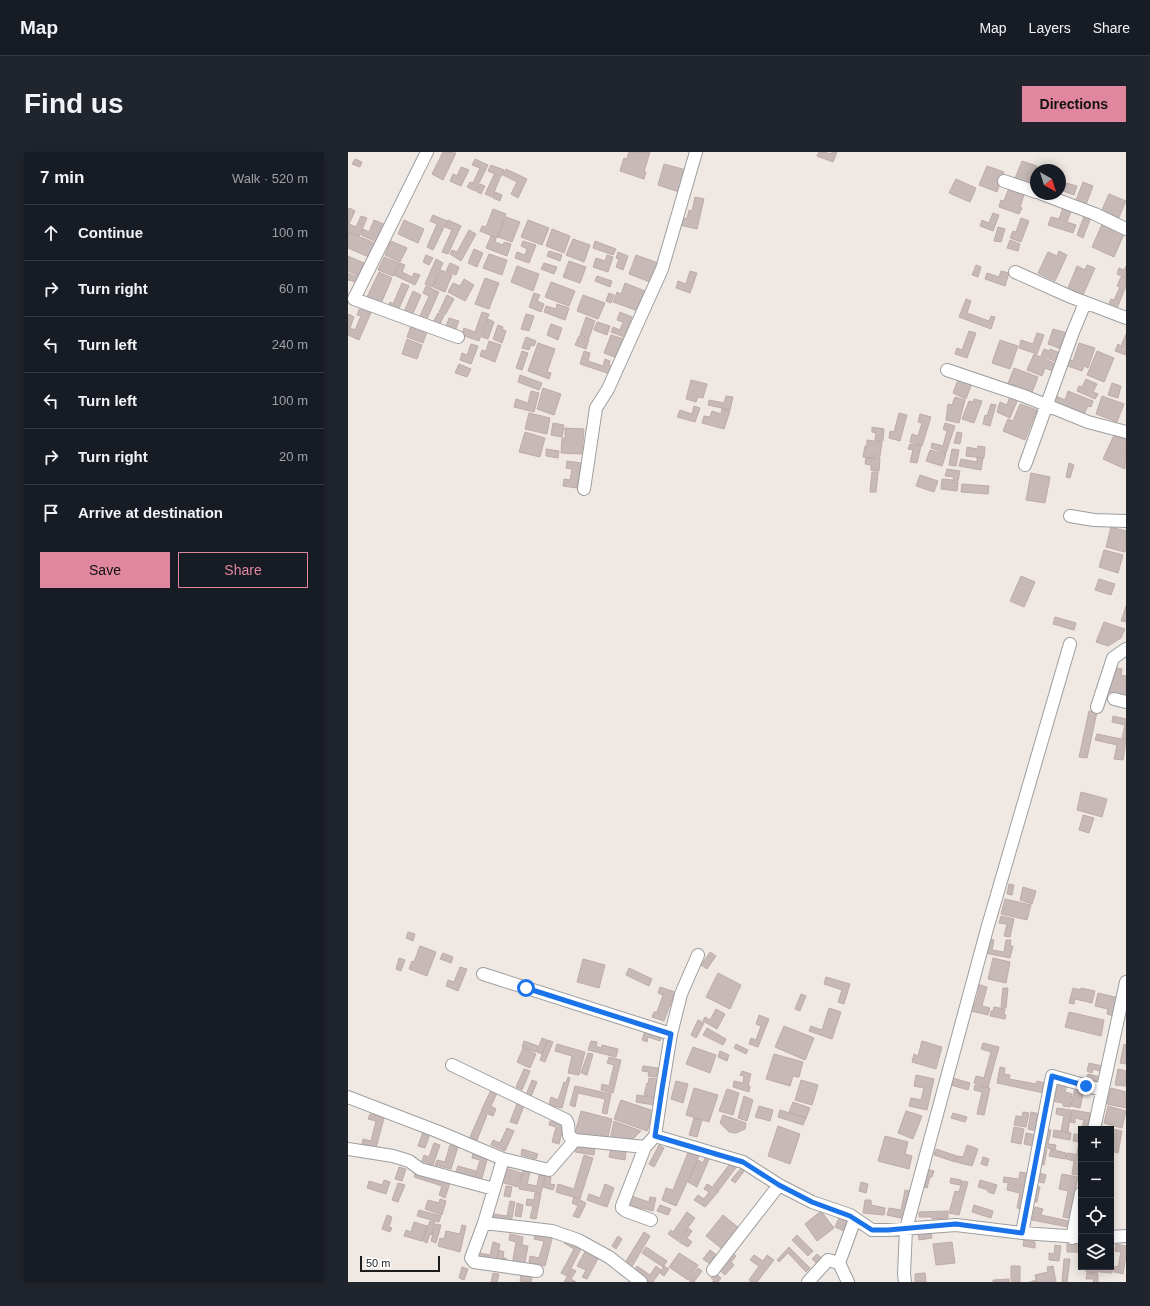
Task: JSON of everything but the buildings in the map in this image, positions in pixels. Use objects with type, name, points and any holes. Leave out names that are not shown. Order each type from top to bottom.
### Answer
[{"type":"street","points":[[427,152],[354,299],[458,337]]},
{"type":"street","points":[[584,489],[596,408],[608,389],[662,269],[696,152]]},
{"type":"street","points":[[1004,181],[1030,190]]},
{"type":"street","points":[[1058,200],[1095,214],[1126,229]]},
{"type":"street","points":[[1015,272],[1085,303],[1126,318]]},
{"type":"street","points":[[1025,465],[1085,303]]},
{"type":"street","points":[[947,370],[1088,422],[1126,432]]},
{"type":"street","points":[[1070,516],[1094,520],[1126,521]]},
{"type":"street","points":[[905,1282],[906,1229],[985,936],[1070,644]]},
{"type":"street","points":[[1097,707],[1113,658],[1126,649]]},
{"type":"street","points":[[651,1220],[626,1211],[622,1208],[622,1206],[645,1147],[655,1136],[671,1034],[681,994],[698,955]]},
{"type":"street","points":[[483,974],[671,1034]]},
{"type":"street","points":[[1095,1126],[1126,982]]},
{"type":"street","points":[[452,1065],[566,1120],[568,1124],[569,1136],[575,1140],[645,1147]]},
{"type":"street","points":[[1022,1233],[1052,1076],[1102,1090]]},
{"type":"street","points":[[348,1097],[439,1132],[503,1159],[549,1170],[575,1140]]},
{"type":"street","points":[[655,1136],[743,1162],[779,1185],[812,1202],[850,1216],[872,1230],[906,1229],[956,1224],[1022,1233],[1076,1238],[1080,1198]]},
{"type":"street","points":[[348,1149],[393,1156],[409,1161],[420,1169],[494,1189]]},
{"type":"street","points":[[503,1159],[484,1223],[471,1255],[472,1260],[474,1262],[536,1271]]},
{"type":"street","points":[[713,1270],[779,1185]]},
{"type":"street","points":[[848,1282],[839,1263],[855,1219]]},
{"type":"street","points":[[484,1223],[552,1231],[578,1240],[609,1257],[641,1282]]},
{"type":"street","points":[[1114,1237],[1126,1236]]},
{"type":"street","points":[[808,1282],[828,1260],[839,1263]]},
{"type":"route","points":[[526,988],[671,1034],[655,1136],[743,1162],[779,1185],[812,1202],[850,1216],[872,1230],[956,1224],[1022,1233],[1052,1076],[1086,1086]]}]
